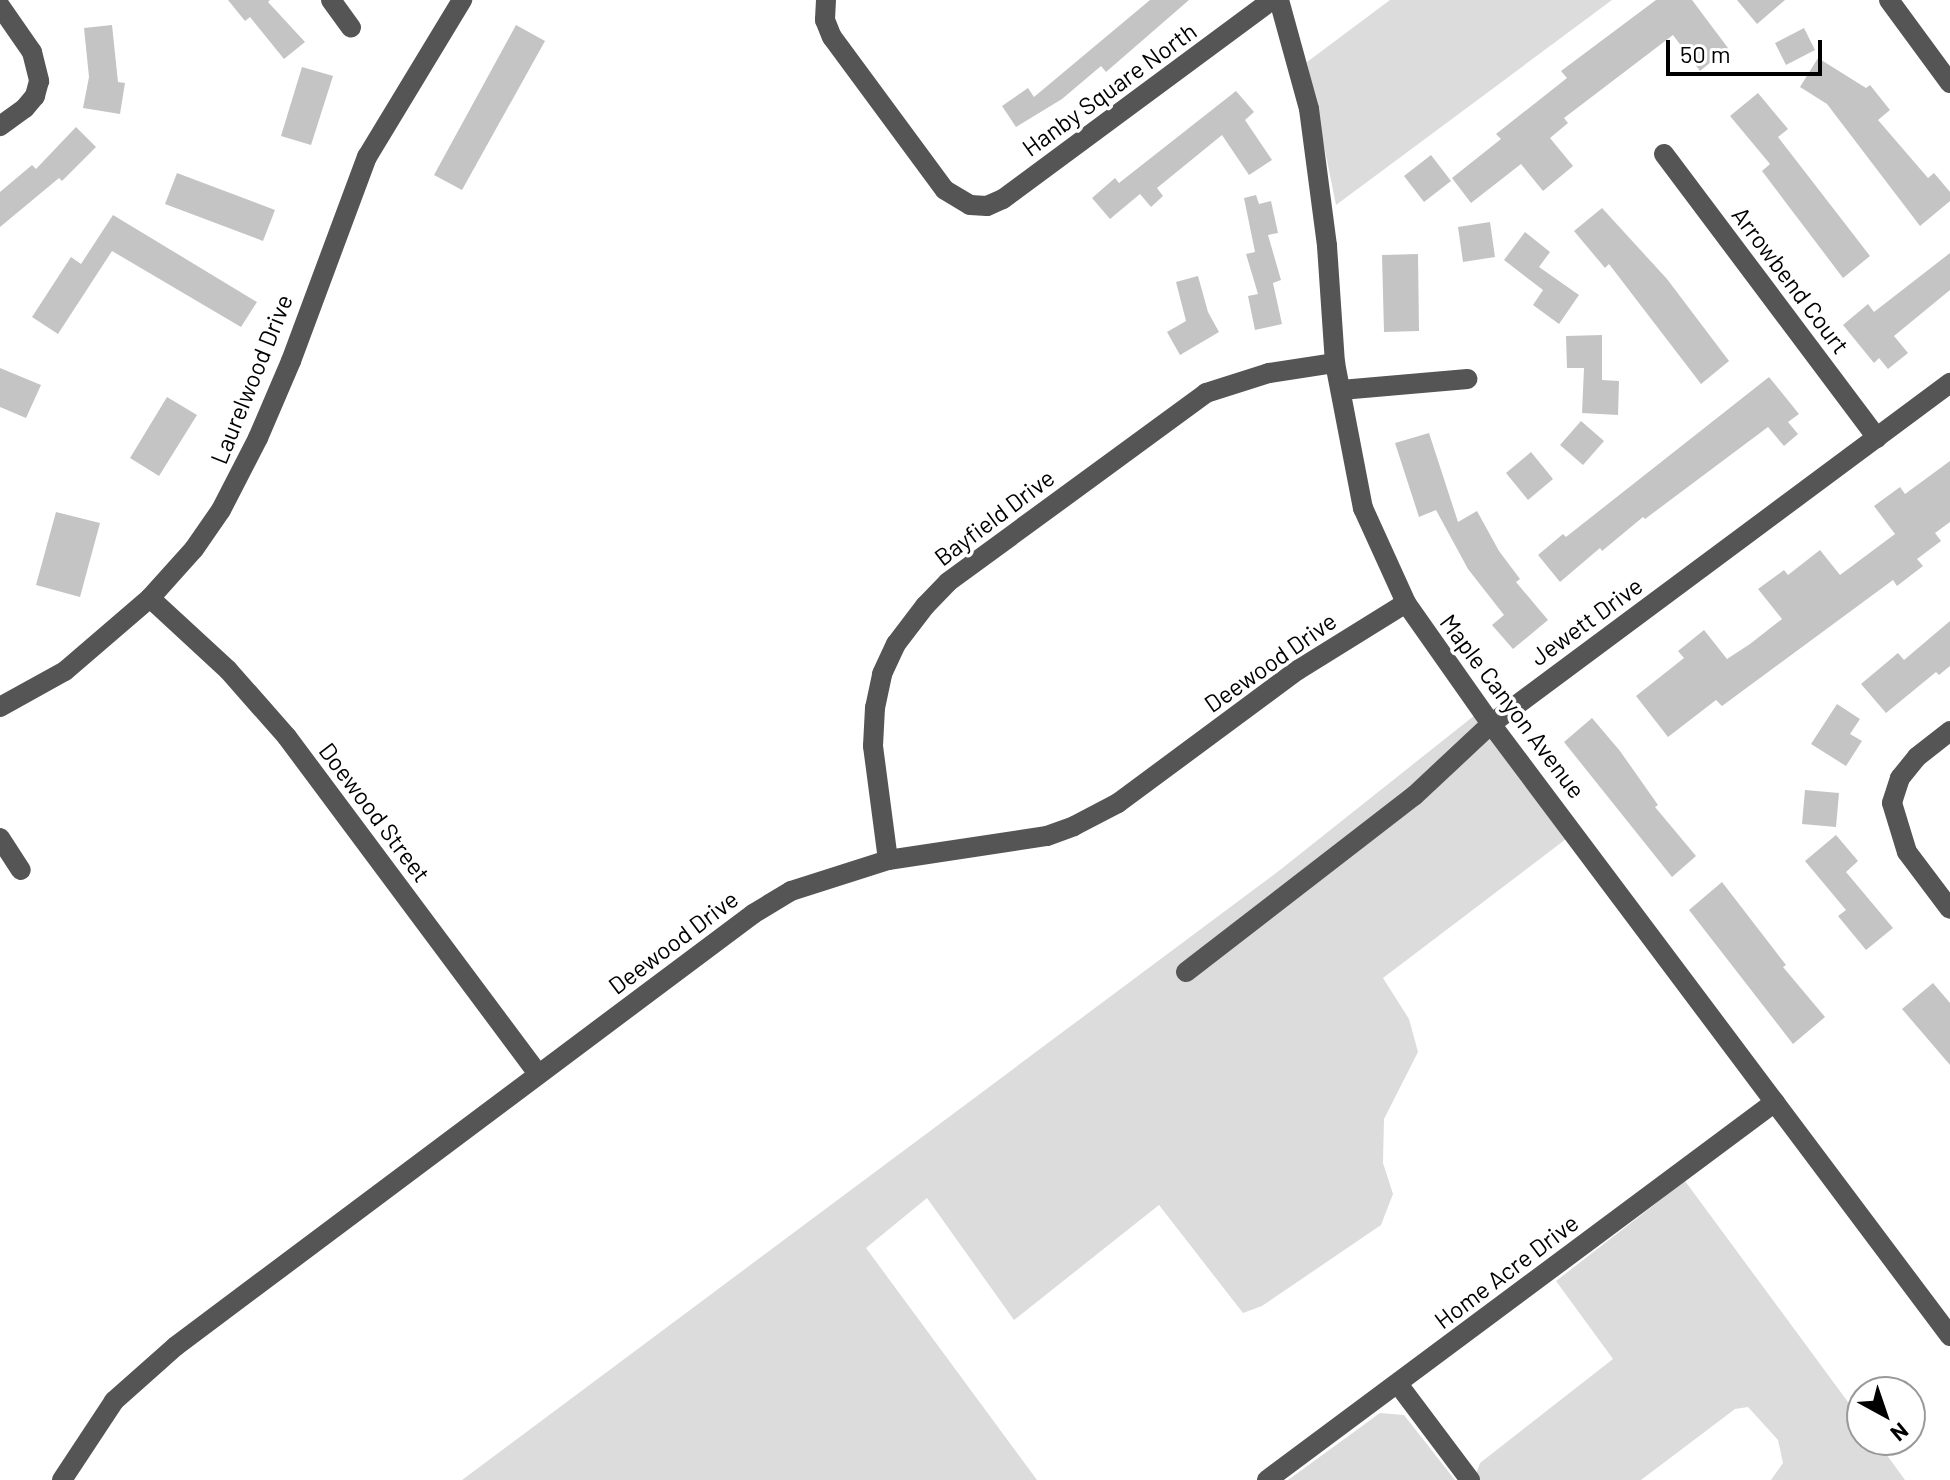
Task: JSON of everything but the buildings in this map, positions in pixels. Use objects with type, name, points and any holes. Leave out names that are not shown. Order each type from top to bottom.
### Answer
[{"type":"street","points":[[331,0],[351,28]]},
{"type":"street","name":"Laurelwood Drive","points":[[0,707],[65,671],[150,598],[194,549],[240,476],[291,361],[367,157],[462,0]]},
{"type":"street","name":"Hanby Square North","points":[[826,1],[825,20],[832,37],[945,190],[970,205],[987,206],[1003,199],[1272,0]]},
{"type":"street","name":"Maple Canyon Avenue","points":[[1279,0],[1309,109],[1327,246],[1335,363],[1363,508],[1406,603],[1491,724],[1950,1336]]},
{"type":"street","points":[[1889,0],[1950,83]]},
{"type":"street","points":[[0,6],[32,52],[39,81],[35,96],[25,108],[0,126]]},
{"type":"street","name":"Arrowbend Court","points":[[1664,154],[1877,438]]},
{"type":"street","name":"Bayfield Drive","points":[[888,860],[873,746],[875,708],[882,674],[896,644],[925,606],[961,573],[1206,393],[1269,373],[1335,363]]},
{"type":"street","points":[[1341,390],[1468,379]]},
{"type":"street","name":"Jewett Drive","points":[[1186,972],[1414,796],[1491,724],[1950,383]]},
{"type":"street","name":"Doewood Street","points":[[150,598],[228,670],[287,737],[538,1074]]},
{"type":"street","name":"Deewood Drive","points":[[62,1480],[114,1401],[141,1375],[753,914],[791,891],[888,860],[1047,836],[1074,826],[1118,803],[1298,670],[1406,603]]},
{"type":"street","points":[[1950,731],[1917,757],[1900,778],[1892,803],[1907,852],[1950,909]]},
{"type":"street","points":[[0,838],[21,870]]},
{"type":"street","name":"Home Acre Drive","points":[[1267,1480],[1775,1102]]},
{"type":"street","points":[[1398,1384],[1470,1480]]},
{"type":"shaded area","points":[[1390,0],[1612,0],[1336,205],[1307,62]]},
{"type":"shaded area","points":[[1475,715],[1566,839],[1383,978],[1409,1019],[1418,1052],[1384,1119],[1383,1163],[1393,1194],[1381,1225],[1262,1306],[1243,1313],[1159,1205],[1014,1320],[927,1198],[866,1248],[1037,1480],[462,1480],[1280,870]]},
{"type":"shaded area","points":[[1685,1181],[1846,1399],[1846,1456],[1888,1456],[1905,1480],[1771,1480],[1783,1463],[1778,1440],[1748,1407],[1735,1409],[1641,1480],[1480,1480],[1476,1474],[1480,1463],[1613,1359],[1556,1281]]},
{"type":"shaded area","points":[[1380,1413],[1404,1415],[1455,1480],[1288,1480]]}]
